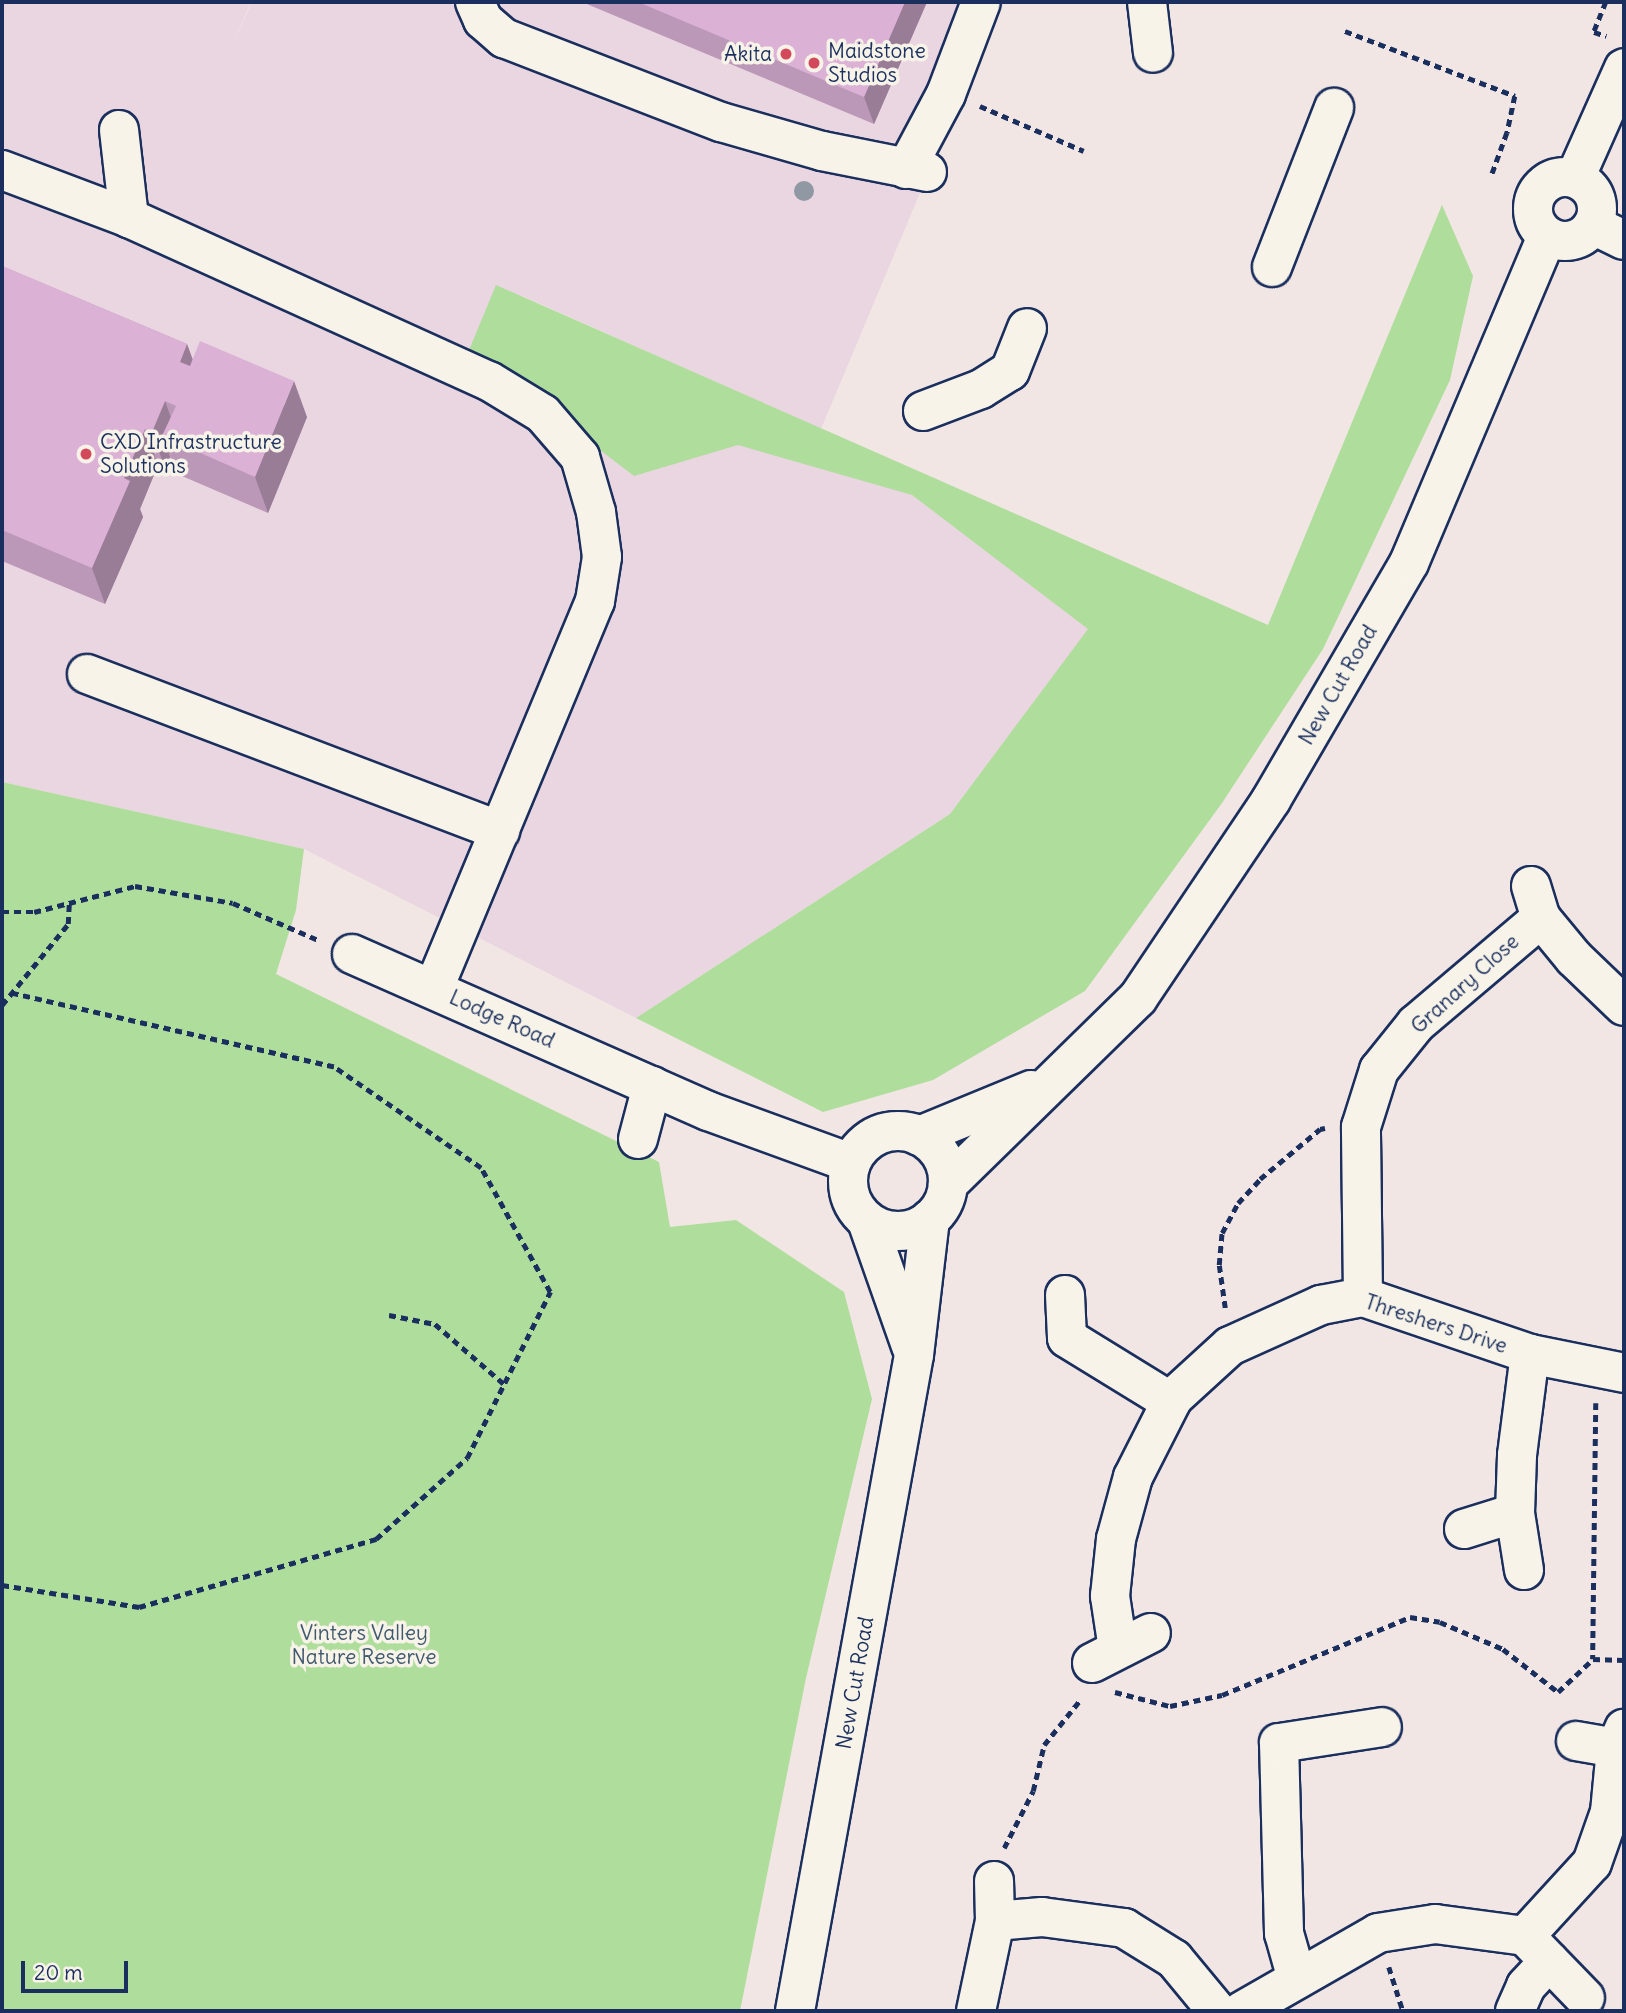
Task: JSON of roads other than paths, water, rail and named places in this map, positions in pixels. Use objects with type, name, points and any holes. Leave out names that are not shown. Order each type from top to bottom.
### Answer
[{"type":"street","points":[[475,2],[484,20],[504,38],[721,122],[822,150],[917,170],[981,2]]},
{"type":"street","points":[[1147,2],[1153,53]]},
{"type":"street","points":[[1575,178],[1619,53]]},
{"type":"street","points":[[1272,267],[1334,108]]},
{"type":"street","points":[[119,130],[129,218]]},
{"type":"street","points":[[2,170],[129,218],[489,381],[542,414],[580,457],[596,512],[603,557],[595,601],[434,989]]},
{"type":"street","points":[[1575,178],[1584,183],[1594,195],[1609,232],[1586,233],[1570,241],[1547,236],[1535,220],[1535,196],[1552,179],[1575,178]]},
{"type":"street","name":"New Cut Road","points":[[795,2011],[914,1355],[930,1219],[945,1197],[948,1184],[1048,1083],[1138,998],[1271,800],[1409,563],[1547,236]]},
{"type":"street","points":[[923,411],[982,389],[1010,370],[1027,328]]},
{"type":"street","points":[[87,674],[500,831]]},
{"type":"street","name":"Granary Close","points":[[1363,1297],[1360,1193],[1363,1121],[1379,1070],[1416,1024],[1536,902],[1574,958],[1624,1006]]},
{"type":"street","name":"Lodge Road","points":[[352,954],[708,1111],[850,1163]]},
{"type":"street","name":"New Cut Road","points":[[914,1355],[867,1221],[856,1209],[849,1194],[847,1179],[850,1163],[859,1149],[879,1135],[903,1131],[919,1136],[1048,1083]]},
{"type":"street","points":[[638,1139],[652,1086]]},
{"type":"street","points":[[919,1136],[941,1156],[948,1184]]},
{"type":"street","points":[[867,1221],[882,1229],[899,1232],[916,1228],[930,1219]]},
{"type":"street","points":[[1065,1294],[1068,1338],[1171,1402]]},
{"type":"street","name":"Threshers Drive","points":[[1109,1666],[1110,1596],[1116,1539],[1133,1477],[1171,1402],[1230,1346],[1321,1305],[1363,1297],[1530,1354],[1610,1370]]},
{"type":"street","name":"Threshers Drive","points":[[1524,1570],[1515,1513],[1517,1455],[1530,1354]]},
{"type":"street","points":[[1464,1529],[1515,1513]]},
{"type":"street","points":[[1297,1979],[1283,1933],[1279,1743],[1382,1727]]},
{"type":"street","points":[[1515,2011],[1537,1949],[1591,1863],[1610,1812],[1620,1739],[1576,1741]]},
{"type":"street","points":[[976,2011],[995,1921],[994,1881]]},
{"type":"street","points":[[995,1921],[1042,1917],[1124,1928],[1174,1959],[1217,2011]]},
{"type":"street","points":[[1242,2011],[1378,1933],[1435,1924],[1537,1949],[1585,1998]]},
{"type":"place","name":"Akita","points":[[786,54]]},
{"type":"place","name":"Maidstone Studios","points":[[814,63]]},
{"type":"place","name":"CXD Infrastructure Solutions","points":[[86,454]]},
{"type":"park label","name":"Vinters Valley Nature Reserve","points":[[364,1645]]}]
